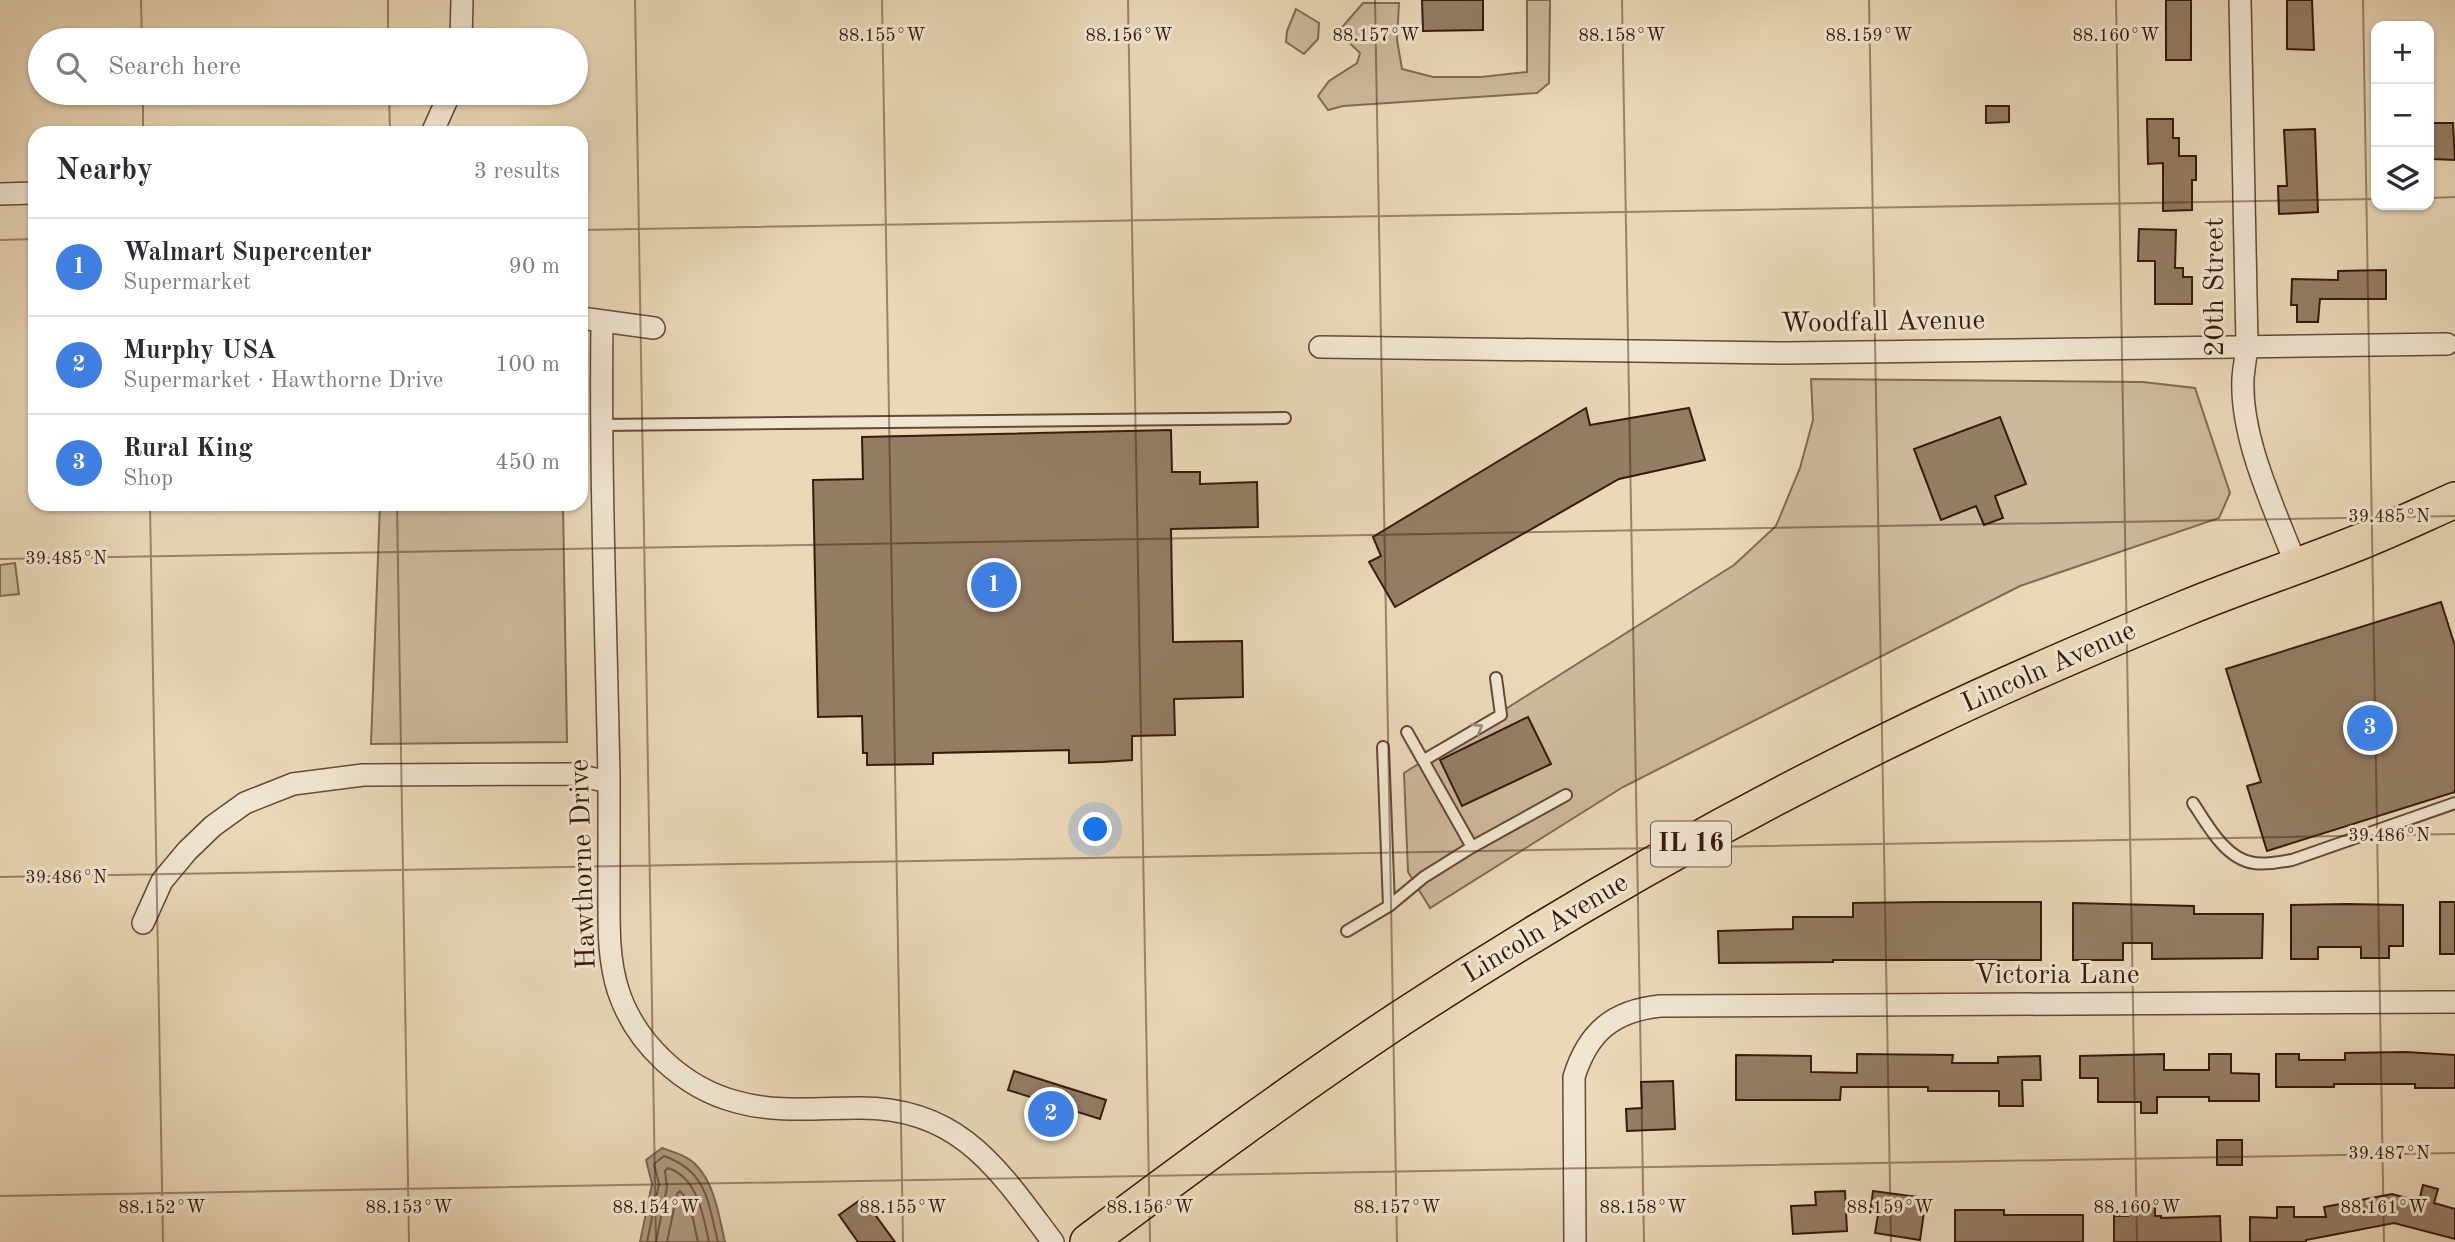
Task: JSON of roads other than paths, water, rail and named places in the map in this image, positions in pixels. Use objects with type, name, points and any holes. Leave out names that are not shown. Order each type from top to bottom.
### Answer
[{"type":"main road","name":"Lincoln Avenue","points":[[1088,1242],[1287,1096],[1401,1018],[1526,939],[1655,863],[1789,790],[1919,725],[2048,666],[2189,607],[2349,547],[2455,500]]},
{"type":"main road","name":"Lincoln Avenue","points":[[2349,547],[2455,526]]},
{"type":"street","points":[[461,28],[462,0]]},
{"type":"street","name":"20th Street","points":[[2240,0],[2248,345],[2243,379],[2249,432],[2259,467],[2296,565]]},
{"type":"street","points":[[435,126],[445,105]]},
{"type":"street","points":[[0,194],[28,193]]},
{"type":"street","points":[[591,320],[654,328]]},
{"type":"street","name":"Hawthorne Drive","points":[[591,320],[601,425],[609,782],[609,936],[611,965],[631,1018],[645,1041],[682,1076],[737,1102],[786,1108],[879,1108],[906,1112],[959,1135],[1002,1174],[1053,1242]]},
{"type":"street","name":"Woodfall Avenue","points":[[1320,347],[1787,353],[2447,344]]},
{"type":"street","points":[[143,923],[162,881],[213,826],[245,803],[293,784],[363,775],[405,774],[572,774],[609,782]]},
{"type":"street","name":"Victoria Lane","points":[[1575,1242],[1574,1077],[1580,1057],[1603,1027],[1620,1015],[1640,1008],[2455,1002]]},
{"type":"lane","points":[[601,425],[1285,418]]},
{"type":"lane","points":[[1424,760],[1501,715],[1496,678]]},
{"type":"lane","points":[[1407,732],[1472,847]]},
{"type":"lane","points":[[1383,747],[1389,906]]},
{"type":"lane","points":[[1347,931],[1389,906],[1424,877],[1472,847],[1566,795]]},
{"type":"lane","points":[[2193,803],[2214,835],[2232,853],[2250,863],[2268,864],[2292,860],[2455,803]]},
{"type":"water","points":[[662,1148],[689,1159],[702,1173],[715,1201],[725,1242],[640,1242],[652,1184],[646,1160]]},
{"type":"place","name":"Walmart Supercenter","points":[[994,585]]},
{"type":"place","name":"Rural King","points":[[2370,728]]},
{"type":"place","name":"Murphy USA","points":[[1051,1114]]}]
